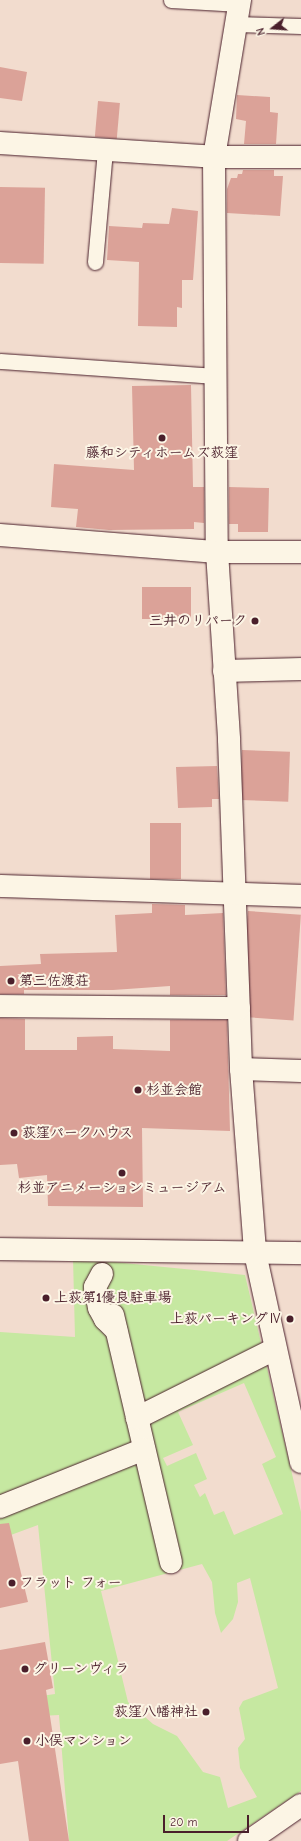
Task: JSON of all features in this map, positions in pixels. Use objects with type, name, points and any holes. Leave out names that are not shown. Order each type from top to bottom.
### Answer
[{"type":"street","points":[[239,10],[214,157],[217,552],[224,671],[241,1069],[255,1253],[275,1349],[294,1399],[301,1462]]},
{"type":"street","points":[[0,143],[214,157],[301,157]]},
{"type":"street","points":[[0,535],[217,552],[301,552]]},
{"type":"street","points":[[224,671],[301,669]]},
{"type":"street","points":[[0,886],[301,896]]},
{"type":"street","points":[[0,1006],[238,1008]]},
{"type":"street","points":[[241,1069],[301,1071]]},
{"type":"street","points":[[0,1249],[301,1253]]},
{"type":"street","points":[[96,1250],[104,1280],[95,1287],[99,1308],[105,1319],[115,1323],[172,1562]]},
{"type":"street","points":[[137,1418],[275,1349]]},
{"type":"street","points":[[0,1506],[144,1449]]},
{"type":"street","points":[[249,1841],[301,1805]]},
{"type":"lane","points":[[171,0],[239,10],[301,26]]},
{"type":"lane","points":[[95,262],[105,150]]},
{"type":"lane","points":[[0,361],[215,376]]},
{"type":"green space","points":[[73,1258],[245,1275],[301,1512],[301,1791],[227,1841],[69,1841],[59,1715],[0,1718],[0,1702],[55,1694],[38,1525],[0,1539],[0,1332],[75,1337]],"holes":[[[244,1383],[276,1457],[262,1464],[283,1514],[234,1535],[224,1511],[214,1515],[205,1493],[200,1497],[194,1485],[207,1479],[196,1453],[167,1466],[163,1458],[193,1445],[178,1412]],[[202,1564],[212,1582],[215,1613],[221,1633],[233,1619],[238,1602],[237,1583],[250,1578],[278,1688],[243,1701],[239,1708],[245,1739],[238,1748],[240,1768],[257,1797],[228,1808],[220,1777],[203,1772],[177,1736],[153,1724],[128,1702],[101,1591]]]},
{"type":"building","points":[[0,67],[27,72],[22,101],[0,98]]},
{"type":"building","points":[[237,95],[270,97],[270,112],[278,113],[276,144],[244,144],[246,121],[236,119]]},
{"type":"building","points":[[98,101],[120,103],[117,139],[95,137]]},
{"type":"building","points":[[243,170],[274,170],[274,176],[283,176],[280,216],[227,213],[227,189],[231,178],[237,178],[238,174],[242,174]]},
{"type":"building","points":[[0,187],[45,188],[44,264],[0,263]]},
{"type":"building","points":[[172,208],[198,211],[193,280],[182,280],[182,308],[177,307],[177,327],[138,326],[139,262],[107,260],[109,226],[142,228],[143,223],[169,224]]},
{"type":"building","name":"藤和シティホームズ荻窪","points":[[191,385],[193,487],[204,487],[204,523],[194,522],[194,529],[109,530],[76,527],[78,509],[51,507],[54,464],[134,470],[132,386]]},
{"type":"building","points":[[229,487],[269,488],[268,532],[238,532],[238,524],[229,524]]},
{"type":"building","points":[[142,587],[191,587],[191,619],[142,619]]},
{"type":"building","points":[[242,750],[290,752],[288,802],[240,800]]},
{"type":"building","points":[[217,766],[219,799],[212,799],[212,807],[178,808],[176,767]]},
{"type":"building","points":[[150,823],[181,823],[181,879],[150,879]]},
{"type":"building","points":[[152,904],[185,905],[185,915],[223,913],[226,995],[170,995],[170,986],[113,990],[24,990],[24,994],[0,994],[0,966],[41,964],[40,954],[117,952],[115,915],[152,913]]},
{"type":"building","points":[[248,911],[301,915],[293,1020],[241,1017]]},
{"type":"building","name":"杉並会館","points":[[0,1018],[25,1019],[25,1050],[77,1050],[77,1037],[113,1036],[113,1049],[170,1051],[170,1020],[227,1020],[230,1131],[142,1128],[143,1207],[48,1206],[47,1175],[19,1178],[17,1164],[0,1165]]},
{"type":"building","name":"フラット フォー","points":[[9,1523],[28,1602],[0,1608],[0,1524]]},
{"type":"building","points":[[45,1642],[53,1688],[46,1690],[69,1841],[29,1841],[18,1761],[0,1764],[0,1650]]},
{"type":"place","name":"藤和シティホームズ荻窪","points":[[162,438]]},
{"type":"place","name":"三井のリパーク","points":[[255,621]]},
{"type":"place","name":"第三佐渡荘","points":[[11,981]]},
{"type":"place","name":"杉並会館","points":[[138,1090]]},
{"type":"place","name":"荻窪パークハウス","points":[[14,1133]]},
{"type":"place","name":"杉並アニメーションミュージアム","points":[[122,1173]]},
{"type":"place","name":"上荻第1優良駐車場","points":[[46,1298]]},
{"type":"place","name":"上荻パーキングⅣ","points":[[290,1319]]},
{"type":"place","name":"フラット フォー","points":[[12,1583]]},
{"type":"place","name":"グリーンヴィラ","points":[[25,1669]]},
{"type":"place","name":"荻窪八幡神社","points":[[206,1712]]},
{"type":"place","name":"小俣マンション","points":[[27,1741]]}]
